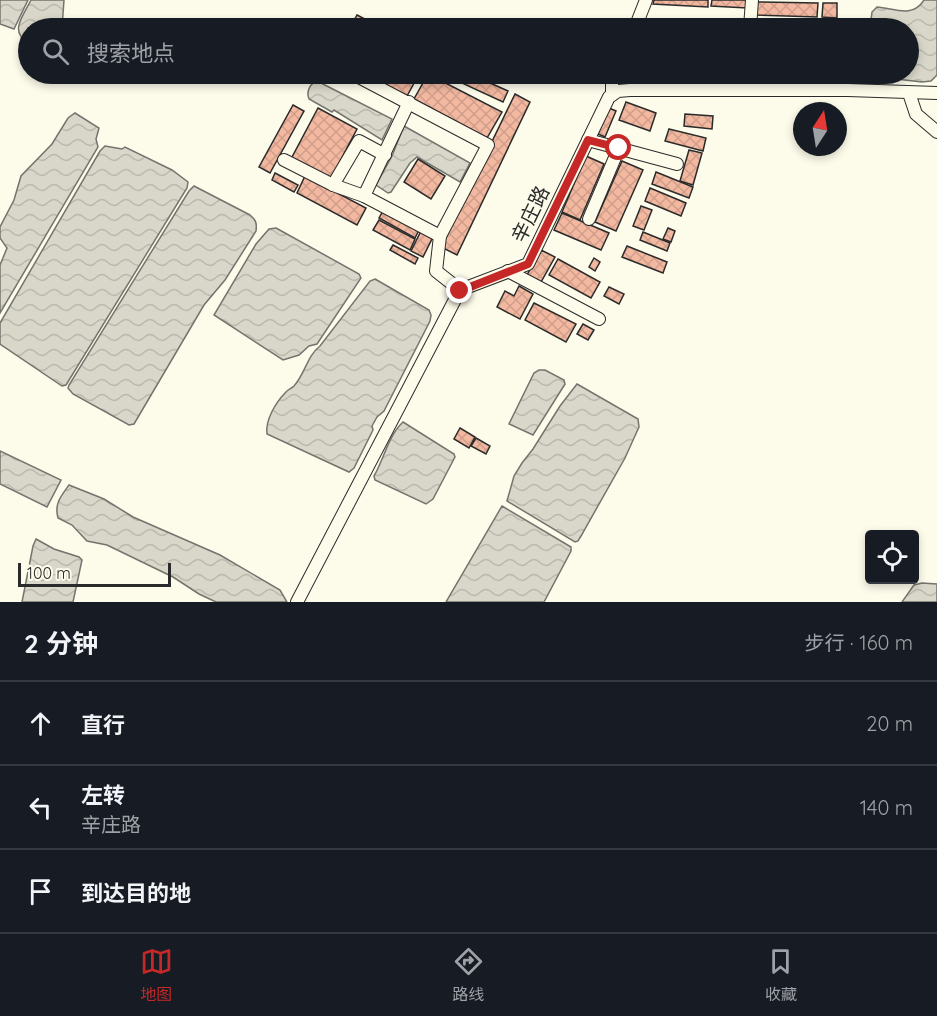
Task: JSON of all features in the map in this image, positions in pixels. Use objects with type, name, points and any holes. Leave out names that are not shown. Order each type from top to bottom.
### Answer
[{"type":"street","points":[[639,18],[646,0]]},
{"type":"street","points":[[751,18],[752,0]]},
{"type":"street","points":[[297,602],[460,291],[436,271],[440,236],[488,145],[373,84]]},
{"type":"street","name":"辛庄路","points":[[460,291],[528,264],[612,95],[612,84]]},
{"type":"street","points":[[745,90],[746,84]]},
{"type":"street","points":[[612,95],[618,91],[630,90],[937,93]]},
{"type":"street","points":[[909,93],[916,114],[937,132]]},
{"type":"street","points":[[364,196],[409,102]]},
{"type":"street","points":[[588,140],[677,164]]},
{"type":"street","points":[[333,185],[358,141],[385,156]]},
{"type":"street","points":[[589,219],[619,148]]},
{"type":"street","points":[[284,160],[333,185],[364,196],[440,236]]},
{"type":"street","points":[[508,271],[599,319]]},
{"type":"water","points":[[0,0],[28,0],[14,29],[0,24]]},
{"type":"water","points":[[31,0],[64,0],[63,18],[22,18]]},
{"type":"water","points":[[924,0],[937,0],[937,75],[931,81],[922,82],[919,82],[919,18],[871,18],[872,12],[877,7],[908,11],[919,6]]},
{"type":"water","points":[[312,84],[323,84],[392,119],[382,140],[334,110],[332,112],[309,99],[309,88]]},
{"type":"water","points":[[75,113],[99,128],[96,139],[98,147],[0,313],[0,265],[7,248],[0,238],[0,227],[14,200],[21,176],[52,144],[68,118]]},
{"type":"water","points":[[404,126],[470,163],[460,182],[417,157],[410,163],[391,192],[388,193],[376,185],[392,156]]},
{"type":"water","points":[[105,146],[122,149],[125,147],[172,170],[188,182],[187,188],[66,385],[62,386],[0,344],[0,323]]},
{"type":"water","points":[[194,186],[250,215],[256,222],[256,231],[225,280],[204,305],[134,424],[129,425],[73,394],[68,388]]},
{"type":"water","points":[[276,228],[359,274],[361,278],[317,344],[309,346],[299,355],[283,360],[214,315],[256,244],[269,229]]},
{"type":"water","points":[[375,279],[429,310],[431,315],[384,411],[377,417],[354,468],[349,472],[267,434],[267,429],[272,412],[287,391],[294,386],[312,355],[370,281]]},
{"type":"water","points":[[545,370],[564,380],[565,384],[533,435],[509,424],[534,373]]},
{"type":"water","points":[[577,384],[638,419],[639,427],[625,458],[581,536],[575,542],[507,501],[514,476]]},
{"type":"water","points":[[403,422],[454,454],[455,457],[433,499],[426,504],[375,480],[374,476],[390,441]]},
{"type":"water","points":[[0,451],[61,480],[47,507],[0,484]]},
{"type":"water","points":[[69,485],[104,499],[133,517],[220,555],[280,590],[287,602],[216,602],[173,577],[107,545],[87,541],[72,525],[58,518],[58,504]]},
{"type":"water","points":[[502,506],[571,547],[544,602],[446,602]]},
{"type":"water","points":[[36,539],[82,560],[73,602],[22,602]]},
{"type":"water","points":[[937,584],[937,602],[902,602],[914,585]]},
{"type":"building","points":[[654,0],[708,0],[708,7],[653,4]]},
{"type":"building","points":[[712,0],[748,0],[747,8],[711,6]]},
{"type":"building","points":[[757,2],[818,3],[817,17],[756,15]]},
{"type":"building","points":[[823,3],[837,3],[837,18],[822,17]]},
{"type":"building","points":[[384,84],[414,84],[407,96]]},
{"type":"building","points":[[422,84],[447,84],[502,112],[487,138],[414,99]]},
{"type":"building","points":[[464,84],[492,84],[508,91],[503,102]]},
{"type":"building","points":[[515,94],[530,102],[457,255],[441,247]]},
{"type":"building","points":[[626,102],[656,113],[650,131],[619,120]]},
{"type":"building","points":[[293,105],[304,111],[270,173],[259,167]]},
{"type":"building","points":[[318,108],[357,129],[330,180],[291,159]]},
{"type":"building","points":[[609,108],[616,111],[605,137],[598,134]]},
{"type":"building","points":[[685,114],[713,116],[712,129],[684,126]]},
{"type":"building","points":[[669,129],[706,138],[703,151],[665,141]]},
{"type":"building","points":[[689,150],[702,153],[693,185],[680,181]]},
{"type":"building","points":[[586,156],[604,164],[580,220],[562,212]]},
{"type":"building","points":[[418,159],[445,176],[431,199],[404,182]]},
{"type":"building","points":[[622,161],[643,170],[616,231],[595,222]]},
{"type":"building","points":[[656,172],[693,187],[689,198],[652,184]]},
{"type":"building","points":[[275,173],[298,185],[294,192],[272,180]]},
{"type":"building","points":[[305,176],[366,208],[357,225],[297,193]]},
{"type":"building","points":[[650,188],[686,203],[681,216],[645,201]]},
{"type":"building","points":[[641,206],[652,210],[644,230],[633,226]]},
{"type":"building","points":[[383,211],[419,230],[415,238],[379,218]]},
{"type":"building","points":[[562,213],[609,233],[601,250],[554,230]]},
{"type":"building","points":[[379,220],[415,239],[410,250],[373,230]]},
{"type":"building","points":[[668,228],[675,231],[671,242],[663,239]]},
{"type":"building","points":[[421,231],[433,237],[423,257],[411,251]]},
{"type":"building","points":[[643,232],[670,243],[667,251],[640,240]]},
{"type":"building","points":[[393,245],[418,258],[415,264],[390,250]]},
{"type":"building","points":[[627,246],[667,262],[663,273],[622,257]]},
{"type":"building","points":[[541,250],[555,257],[541,282],[527,275]]},
{"type":"building","points":[[594,258],[600,262],[595,271],[589,267]]},
{"type":"building","points":[[558,259],[600,282],[591,298],[549,275]]},
{"type":"building","points":[[519,286],[533,294],[520,319],[497,307],[505,291],[514,296]]},
{"type":"building","points":[[609,287],[624,294],[619,304],[604,296]]},
{"type":"building","points":[[534,303],[576,324],[566,342],[525,320]]},
{"type":"building","points":[[583,324],[594,330],[588,340],[577,334]]},
{"type":"building","points":[[460,428],[475,437],[469,448],[454,439]]},
{"type":"building","points":[[476,438],[490,446],[486,454],[471,446]]},
{"type":"route","points":[[460,291],[528,264],[588,140],[619,148]]}]
